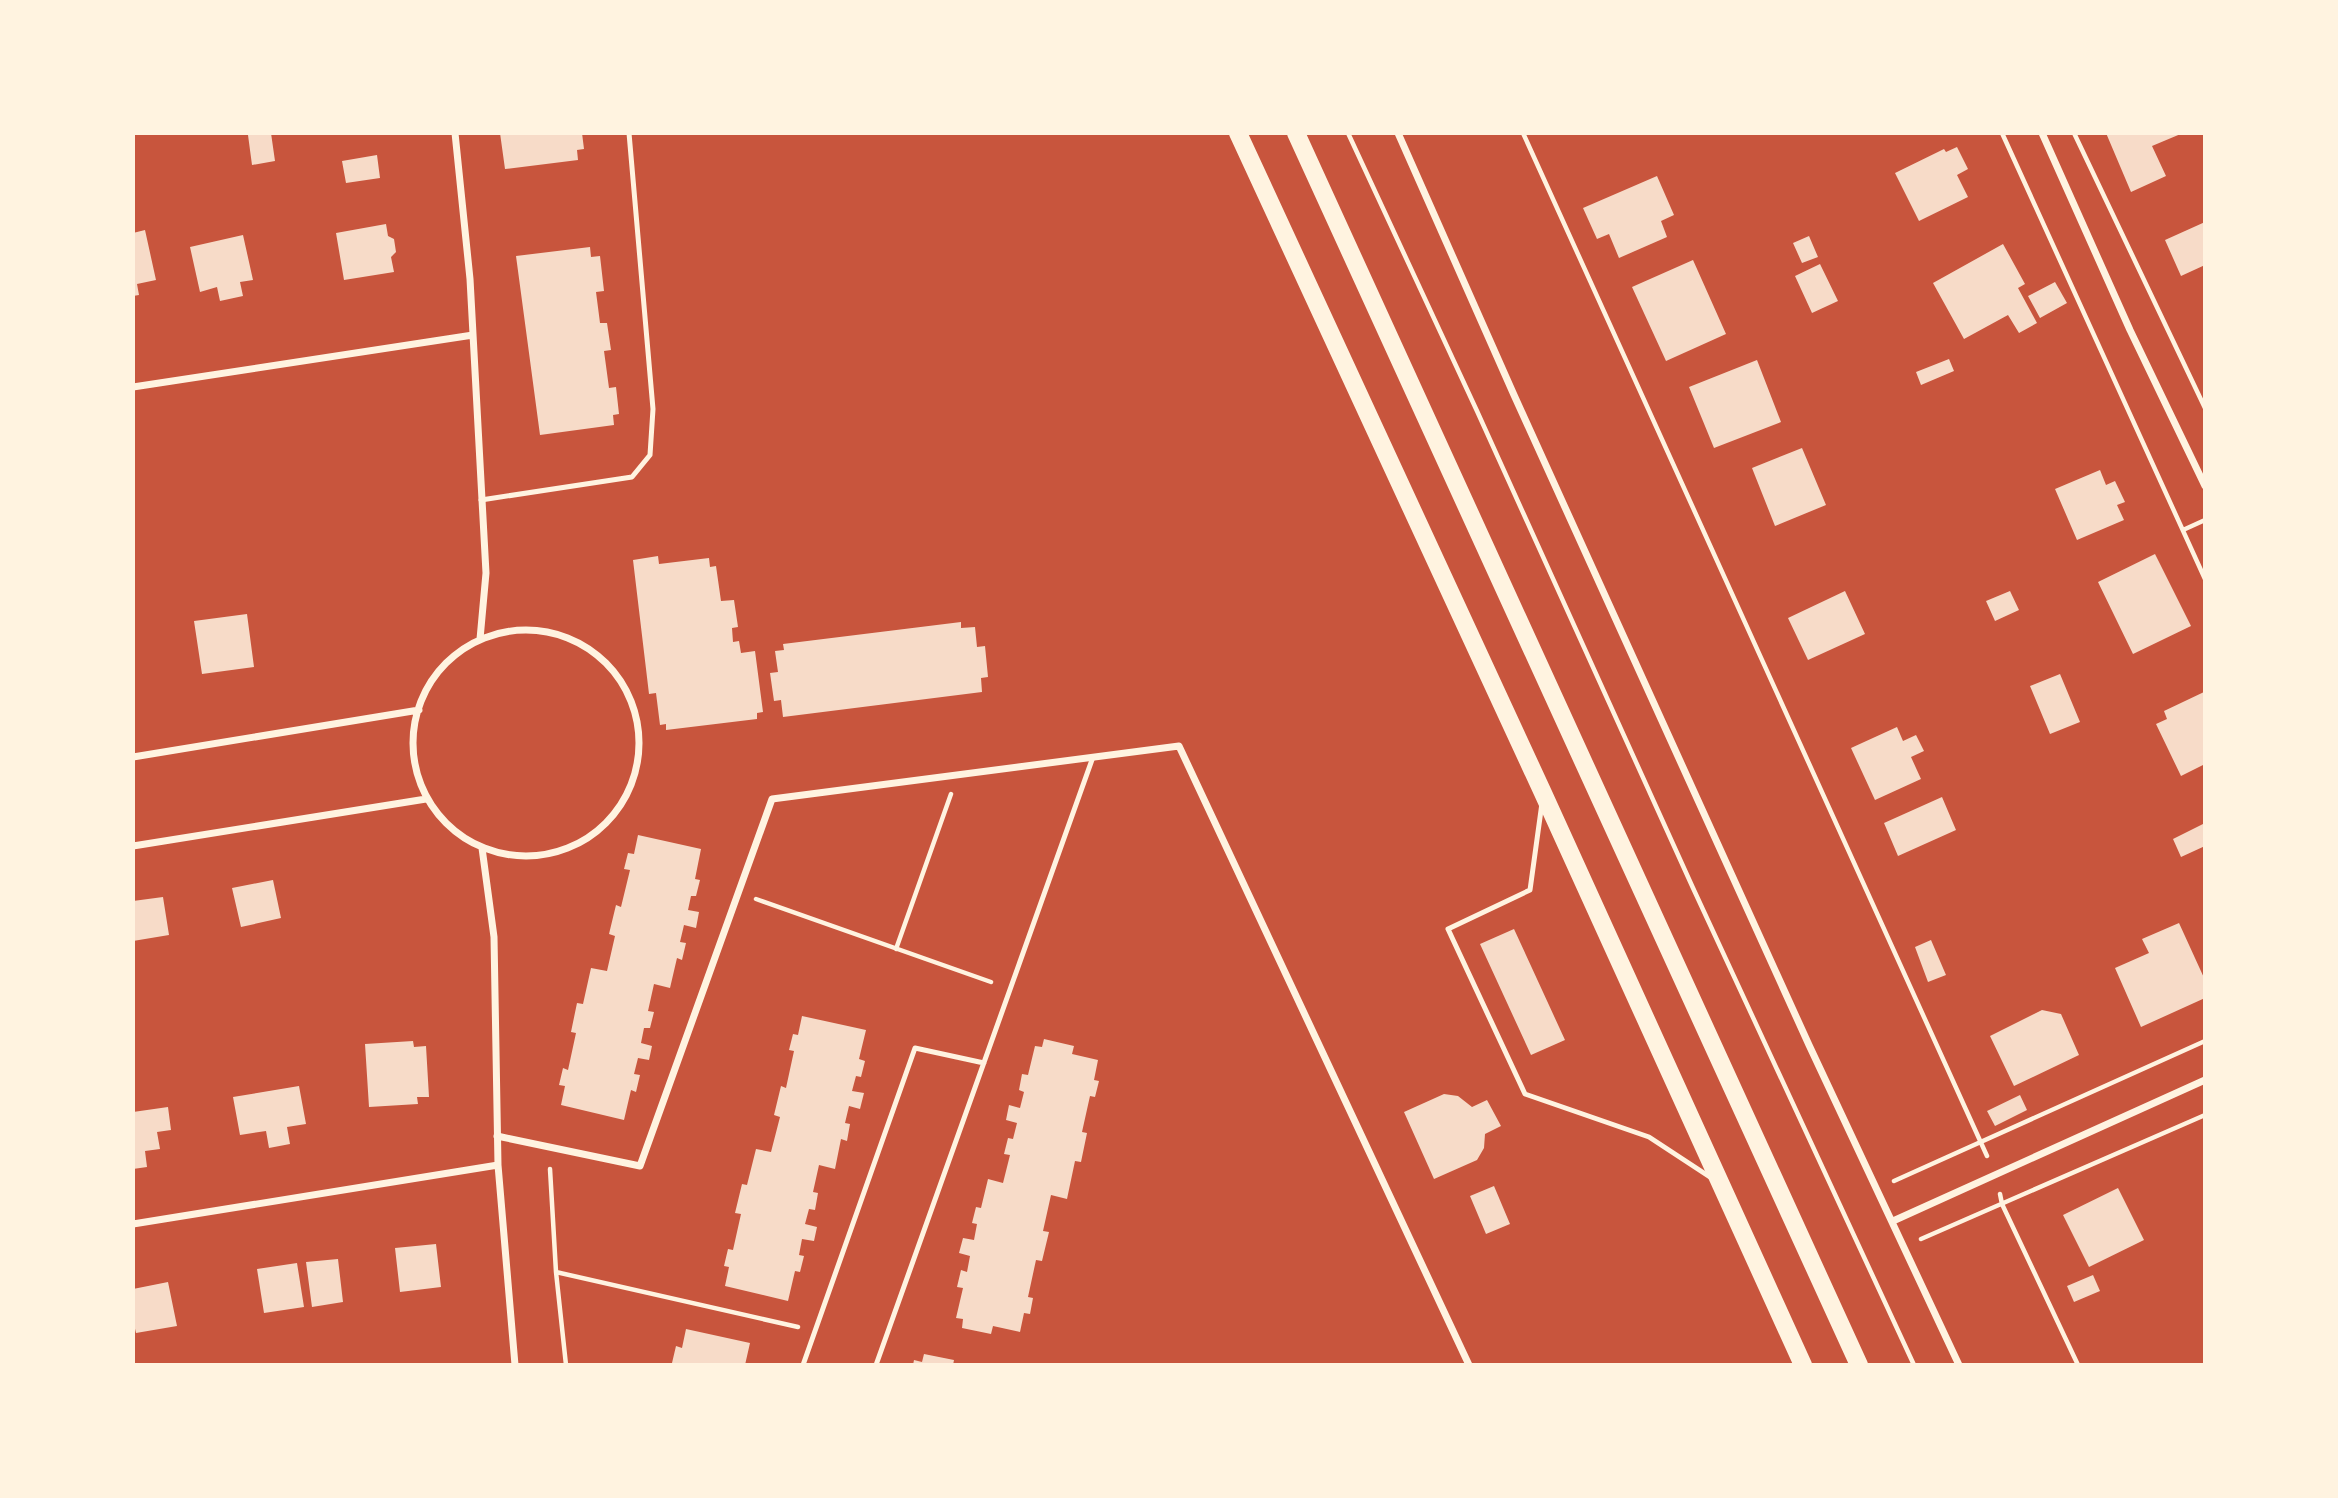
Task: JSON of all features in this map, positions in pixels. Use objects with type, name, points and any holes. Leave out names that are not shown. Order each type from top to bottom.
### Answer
[{"type":"main road","points":[[1238,133],[1543,793],[1803,1365]]},
{"type":"main road","points":[[1296,133],[1859,1365]]},
{"type":"street","points":[[455,133],[470,279],[485,573],[480,639]]},
{"type":"street","points":[[1398,133],[1809,1045],[1959,1365]]},
{"type":"street","points":[[2042,133],[2130,330],[2205,486]]},
{"type":"street","points":[[133,387],[472,335]]},
{"type":"street","points":[[506,631],[554,633],[588,649],[615,673],[633,706],[640,742],[634,779],[617,812],[590,838],[556,853],[519,857],[482,848],[450,828],[426,799],[414,763],[414,725],[418,710],[426,690],[449,660],[480,639],[506,631]]},
{"type":"street","points":[[133,757],[418,710]]},
{"type":"street","points":[[497,1136],[640,1166],[772,799],[1179,746],[1469,1365]]},
{"type":"street","points":[[133,846],[426,799]]},
{"type":"street","points":[[482,848],[494,937],[498,1164],[515,1365]]},
{"type":"street","points":[[1893,1221],[2205,1080]]},
{"type":"street","points":[[133,1224],[498,1164]]},
{"type":"lane","points":[[480,500],[632,477],[650,455],[653,409],[629,133]]},
{"type":"lane","points":[[876,1365],[1093,757]]},
{"type":"lane","points":[[1543,793],[1530,890],[1448,929],[1525,1094],[1649,1137],[1718,1183]]},
{"type":"lane","points":[[803,1365],[915,1048],[984,1063]]},
{"type":"path","points":[[1348,133],[1914,1365]]},
{"type":"path","points":[[1524,133],[1995,1175],[2002,1204],[2078,1365]]},
{"type":"path","points":[[2002,133],[2205,579]]},
{"type":"path","points":[[2074,133],[2205,408]]},
{"type":"path","points":[[2183,530],[2205,520]]},
{"type":"path","points":[[896,949],[958,775]]},
{"type":"path","points":[[738,892],[1010,989]]},
{"type":"path","points":[[1877,1188],[2205,1041]]},
{"type":"path","points":[[1904,1247],[2205,1115]]},
{"type":"path","points":[[549,1147],[556,1272],[566,1365]]},
{"type":"path","points":[[556,1272],[815,1331]]},
{"type":"building","points":[[271,133],[275,161],[252,165],[248,135]]},
{"type":"building","points":[[500,133],[582,133],[584,149],[577,150],[578,160],[505,169]]},
{"type":"building","points":[[2106,133],[2183,133],[2152,146],[2166,176],[2131,192]]},
{"type":"building","points":[[1957,147],[1968,169],[1957,175],[1968,197],[1919,221],[1895,173],[1944,149],[1946,152]]},
{"type":"building","points":[[377,155],[380,178],[346,183],[342,161]]},
{"type":"building","points":[[1657,176],[1674,215],[1661,221],[1667,237],[1619,258],[1609,234],[1597,239],[1583,208]]},
{"type":"building","points":[[2205,222],[2205,265],[2181,276],[2165,240]]},
{"type":"building","points":[[386,224],[388,236],[394,239],[396,252],[391,257],[394,272],[344,280],[336,233]]},
{"type":"building","points":[[145,230],[156,280],[137,284],[139,295],[133,296],[133,233]]},
{"type":"building","points":[[243,235],[253,280],[240,282],[243,296],[220,301],[217,287],[200,292],[190,247]]},
{"type":"building","points":[[1809,236],[1818,257],[1802,263],[1793,243]]},
{"type":"building","points":[[2003,244],[2025,284],[2018,288],[2037,323],[2019,333],[2008,315],[1964,339],[1933,283]]},
{"type":"building","points":[[590,247],[591,257],[600,256],[604,291],[596,292],[600,323],[607,323],[611,350],[604,351],[609,388],[616,387],[619,414],[613,415],[614,425],[540,435],[516,256]]},
{"type":"building","points":[[1693,260],[1726,334],[1666,361],[1632,287]]},
{"type":"building","points":[[1820,264],[1838,301],[1812,313],[1795,276]]},
{"type":"building","points":[[2055,282],[2067,303],[2040,318],[2028,296]]},
{"type":"building","points":[[1949,359],[1954,371],[1921,385],[1916,372]]},
{"type":"building","points":[[1757,360],[1781,422],[1714,448],[1689,387]]},
{"type":"building","points":[[1802,448],[1826,505],[1775,526],[1752,468]]},
{"type":"building","points":[[2100,470],[2106,485],[2115,481],[2125,502],[2117,505],[2124,520],[2077,540],[2055,489]]},
{"type":"building","points":[[2155,554],[2191,626],[2133,654],[2098,582]]},
{"type":"building","points":[[658,556],[659,564],[709,558],[710,567],[716,566],[721,601],[734,600],[738,627],[732,628],[733,642],[739,641],[741,653],[755,651],[763,712],[757,713],[757,719],[666,730],[666,724],[660,725],[656,693],[649,694],[633,560]]},
{"type":"building","points":[[1845,591],[1865,634],[1808,660],[1788,618]]},
{"type":"building","points":[[2010,591],[2019,610],[1995,621],[1986,601]]},
{"type":"building","points":[[247,614],[254,667],[202,674],[194,621]]},
{"type":"building","points":[[961,622],[961,628],[975,627],[977,647],[985,646],[988,677],[981,678],[982,692],[783,717],[781,700],[774,701],[770,673],[778,672],[775,651],[784,650],[783,644]]},
{"type":"building","points":[[2060,674],[2080,722],[2050,734],[2030,686]]},
{"type":"building","points":[[2204,692],[2205,764],[2181,776],[2156,724],[2167,719],[2164,711]]},
{"type":"building","points":[[1897,727],[1903,741],[1916,735],[1924,751],[1911,757],[1921,779],[1875,800],[1851,748]]},
{"type":"building","points":[[1942,797],[1956,830],[1898,856],[1884,823]]},
{"type":"building","points":[[2205,823],[2205,846],[2181,857],[2173,839]]},
{"type":"building","points":[[638,835],[701,849],[695,879],[700,880],[696,896],[691,896],[688,910],[699,912],[696,928],[684,925],[680,942],[686,943],[682,960],[677,958],[670,988],[654,984],[648,1011],[654,1012],[650,1028],[644,1028],[641,1043],[652,1046],[649,1060],[638,1058],[634,1074],[640,1075],[636,1092],[631,1090],[624,1120],[561,1105],[565,1086],[559,1085],[563,1068],[568,1070],[576,1033],[571,1032],[577,1003],[583,1004],[591,968],[607,971],[615,936],[609,934],[616,905],[621,907],[630,870],[624,869],[628,853],[634,854]]},
{"type":"building","points":[[273,880],[281,918],[241,927],[232,888]]},
{"type":"building","points":[[163,897],[169,935],[133,941],[133,901]]},
{"type":"building","points":[[2179,923],[2205,980],[2205,998],[2141,1027],[2115,968],[2149,953],[2142,939]]},
{"type":"building","points":[[1514,929],[1565,1040],[1531,1055],[1480,944]]},
{"type":"building","points":[[1931,940],[1946,975],[1928,982],[1915,947]]},
{"type":"building","points":[[2042,1010],[2061,1014],[2079,1055],[2014,1086],[1990,1036]]},
{"type":"building","points":[[802,1016],[866,1030],[859,1059],[865,1061],[861,1077],[856,1076],[852,1091],[864,1093],[860,1109],[849,1106],[845,1123],[850,1124],[847,1141],[841,1139],[835,1169],[819,1165],[813,1192],[818,1193],[815,1210],[809,1209],[805,1224],[817,1227],[814,1241],[802,1239],[799,1255],[804,1256],[800,1272],[795,1271],[788,1301],[725,1286],[729,1267],[724,1266],[728,1249],[733,1250],[741,1214],[735,1213],[742,1184],[747,1185],[756,1149],[771,1152],[780,1117],[774,1115],[781,1086],[786,1088],[794,1051],[789,1050],[793,1034],[798,1035]]},
{"type":"building","points":[[1044,1039],[1074,1046],[1072,1054],[1098,1060],[1094,1080],[1099,1081],[1095,1097],[1090,1096],[1082,1132],[1087,1133],[1081,1162],[1075,1161],[1067,1199],[1051,1195],[1043,1231],[1049,1232],[1042,1261],[1036,1260],[1028,1297],[1033,1298],[1030,1314],[1024,1313],[1020,1332],[993,1326],[991,1334],[962,1328],[963,1319],[956,1318],[963,1288],[957,1287],[961,1270],[967,1272],[970,1256],[959,1253],[963,1238],[974,1240],[977,1224],[972,1223],[976,1207],[981,1208],[988,1179],[1003,1183],[1010,1155],[1004,1154],[1008,1138],[1013,1139],[1017,1123],[1006,1120],[1009,1105],[1020,1108],[1024,1092],[1019,1090],[1022,1074],[1028,1075],[1035,1046],[1042,1047]]},
{"type":"building","points":[[413,1041],[414,1047],[426,1046],[429,1097],[417,1097],[418,1104],[369,1107],[365,1044]]},
{"type":"building","points":[[299,1086],[306,1124],[287,1127],[290,1144],[269,1148],[266,1131],[240,1135],[233,1097]]},
{"type":"building","points":[[1444,1094],[1458,1096],[1472,1107],[1487,1100],[1501,1126],[1485,1134],[1484,1148],[1477,1160],[1434,1179],[1404,1112]]},
{"type":"building","points":[[2020,1095],[2027,1110],[1995,1126],[1987,1111]]},
{"type":"building","points":[[168,1107],[171,1130],[157,1132],[160,1149],[145,1151],[147,1167],[133,1169],[133,1112]]},
{"type":"building","points":[[1494,1186],[1510,1224],[1486,1234],[1470,1196]]},
{"type":"building","points":[[2118,1188],[2144,1240],[2089,1267],[2063,1215]]},
{"type":"building","points":[[436,1244],[441,1287],[400,1292],[395,1248]]},
{"type":"building","points":[[338,1259],[343,1302],[312,1307],[306,1262]]},
{"type":"building","points":[[297,1263],[304,1307],[264,1313],[257,1269]]},
{"type":"building","points":[[2093,1275],[2100,1291],[2074,1302],[2067,1286]]},
{"type":"building","points":[[168,1282],[177,1326],[136,1333],[133,1320],[133,1289]]},
{"type":"building","points":[[686,1329],[750,1343],[745,1365],[672,1363],[676,1346],[682,1348]]},
{"type":"building","points":[[924,1354],[954,1360],[953,1365],[913,1365],[914,1360],[922,1362]]}]
